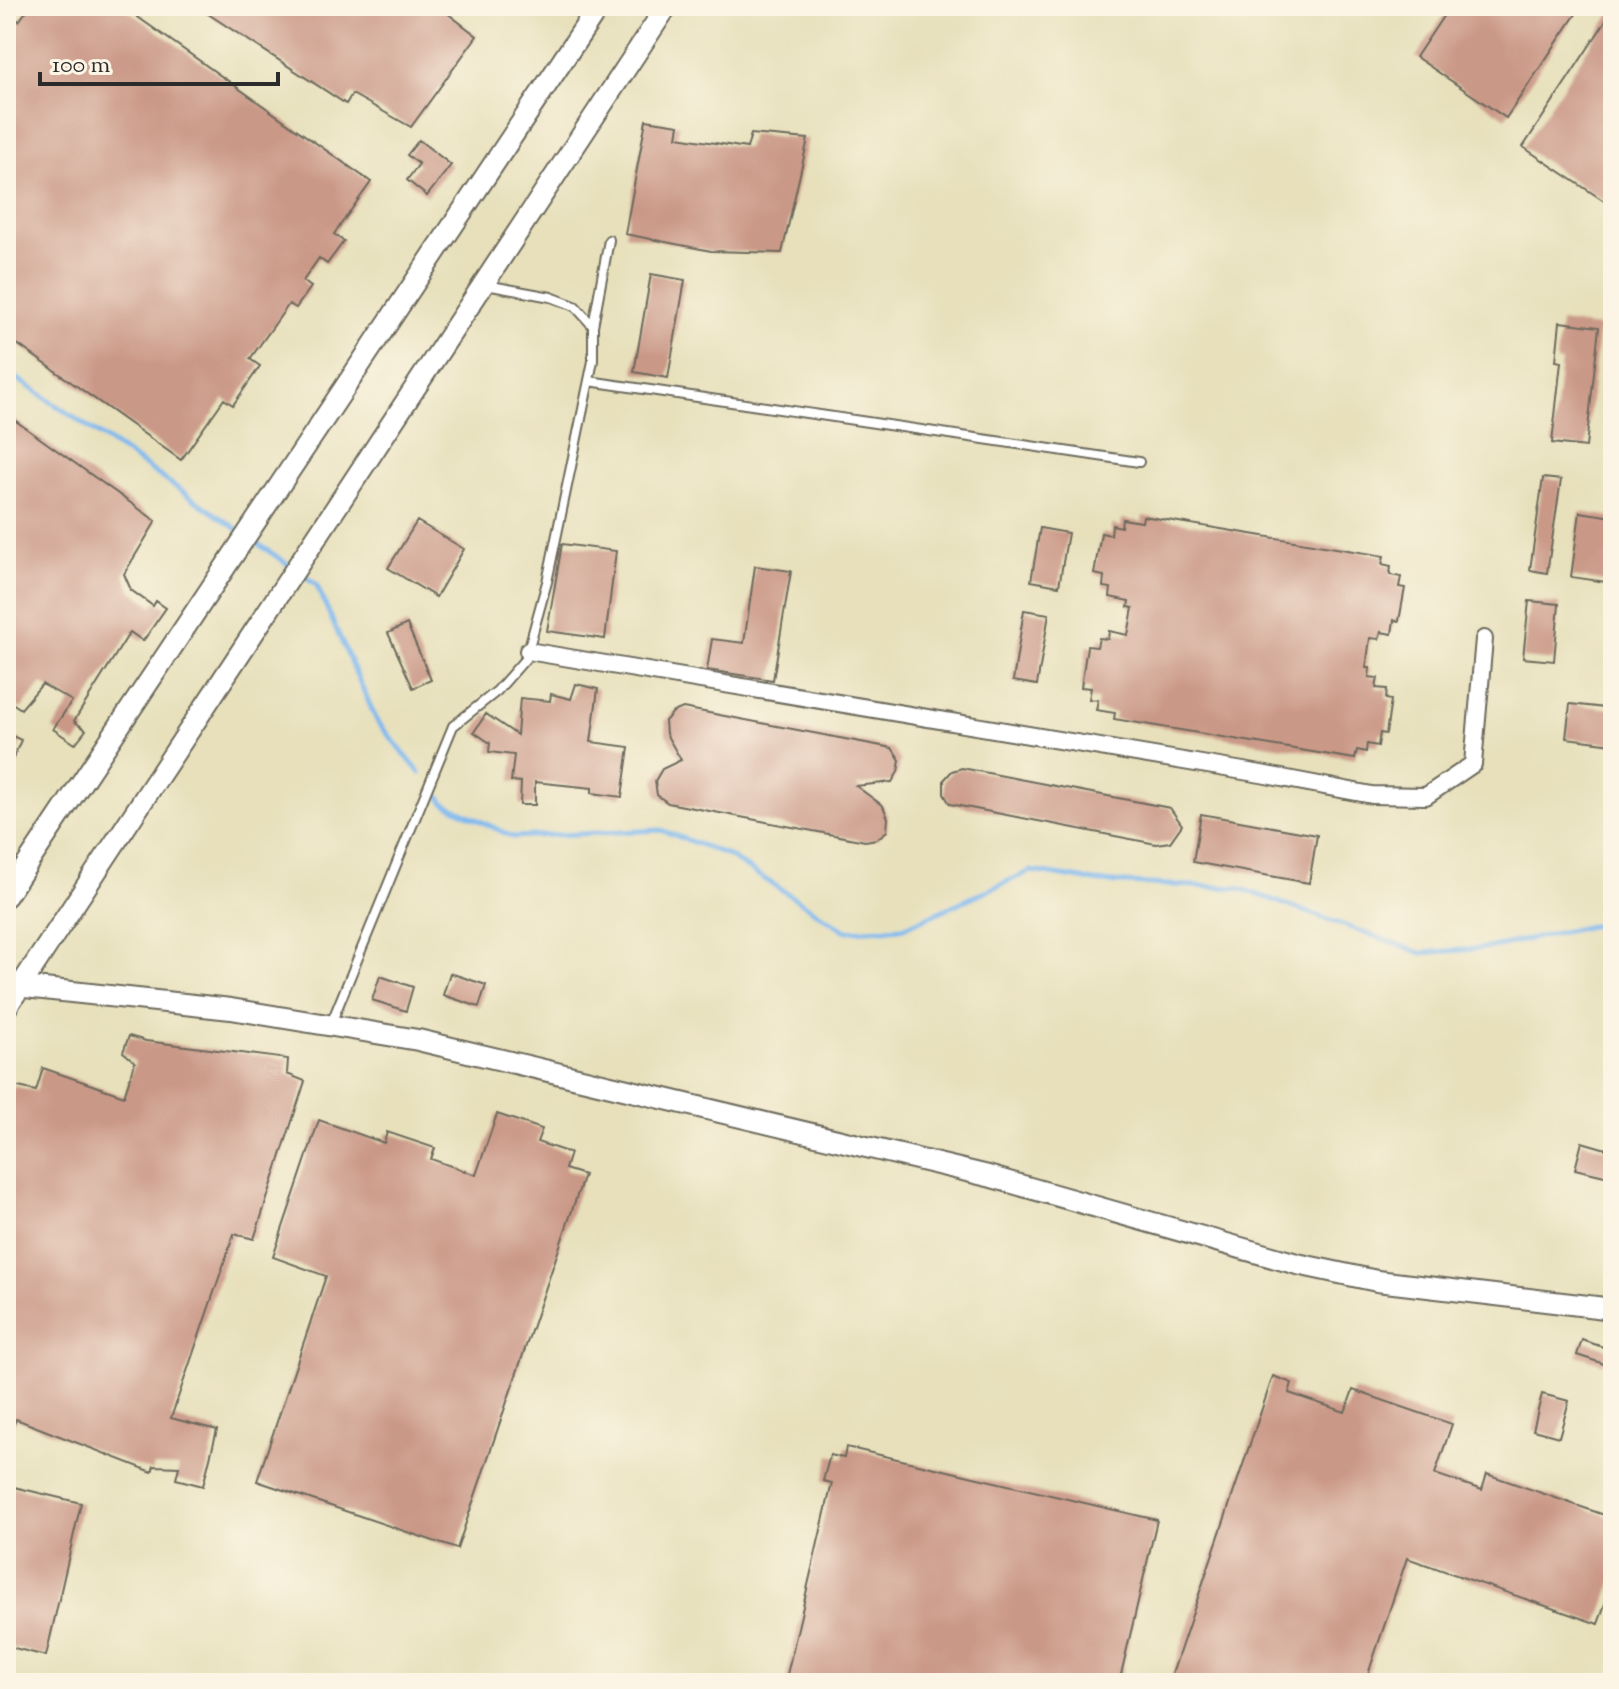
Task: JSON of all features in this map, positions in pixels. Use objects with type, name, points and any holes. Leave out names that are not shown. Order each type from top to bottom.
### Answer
[{"type":"street","points":[[6,896],[599,6]]},
{"type":"street","points":[[6,1008],[12,986],[289,578],[667,6]]},
{"type":"street","points":[[528,651],[1372,795],[1426,796],[1473,764],[1484,639]]},
{"type":"street","points":[[12,986],[231,1009],[418,1040],[988,1176],[1297,1264],[1363,1279],[1613,1309]]},
{"type":"lane","points":[[330,1026],[453,726],[497,691],[526,658],[547,582],[593,361],[593,326],[609,240]]},
{"type":"lane","points":[[483,284],[551,297],[575,306],[593,326]]},
{"type":"lane","points":[[589,381],[1139,462]]},
{"type":"building","points":[[30,6],[122,6],[371,182],[334,234],[344,241],[327,264],[319,258],[303,281],[311,287],[296,308],[289,304],[250,359],[260,366],[233,405],[224,399],[181,460],[6,336],[6,22],[11,15],[19,21]]},
{"type":"building","points":[[196,6],[438,6],[477,36],[411,127],[352,94],[346,104]]},
{"type":"building","points":[[1450,6],[1565,6],[1576,14],[1506,118],[1416,57]]},
{"type":"building","points":[[1613,10],[1613,207],[1523,147]]},
{"type":"building","points":[[646,120],[679,125],[677,137],[747,148],[751,134],[808,139],[782,253],[711,251],[625,234]]},
{"type":"building","points":[[419,140],[451,165],[427,196],[407,180],[419,164],[407,155]]},
{"type":"building","points":[[651,274],[685,280],[668,378],[634,372]]},
{"type":"building","points":[[1560,322],[1599,327],[1586,447],[1552,443],[1561,362],[1556,361]]},
{"type":"building","points":[[6,414],[156,521],[124,574],[131,590],[153,606],[156,601],[166,608],[143,641],[130,632],[74,721],[86,730],[75,744],[53,729],[72,701],[42,684],[21,709],[6,699]]},
{"type":"building","points":[[1543,478],[1561,480],[1547,573],[1530,570]]},
{"type":"building","points":[[1580,512],[1613,517],[1613,583],[1571,577]]},
{"type":"building","points":[[1143,516],[1384,556],[1382,564],[1391,566],[1390,575],[1401,577],[1399,587],[1405,588],[1399,621],[1394,620],[1392,634],[1381,632],[1379,639],[1370,638],[1366,668],[1370,668],[1369,677],[1378,678],[1376,688],[1387,689],[1386,699],[1391,700],[1386,734],[1380,733],[1378,746],[1367,744],[1366,752],[1357,750],[1355,759],[1114,719],[1115,713],[1096,710],[1098,700],[1089,699],[1091,688],[1081,687],[1087,646],[1097,647],[1099,638],[1108,639],[1109,631],[1128,635],[1133,608],[1128,607],[1129,601],[1110,597],[1111,588],[1103,587],[1104,576],[1094,574],[1101,533],[1111,535],[1112,525],[1121,527],[1122,519],[1142,522]]},
{"type":"building","points":[[417,521],[464,549],[436,597],[388,568]]},
{"type":"building","points":[[1040,528],[1068,533],[1059,586],[1031,581]]},
{"type":"building","points":[[562,544],[616,551],[605,639],[547,631]]},
{"type":"building","points":[[755,566],[791,571],[773,680],[707,670],[712,639],[744,643]]},
{"type":"building","points":[[1529,601],[1559,604],[1554,661],[1523,658]]},
{"type":"building","points":[[1024,610],[1049,614],[1037,685],[1013,681]]},
{"type":"building","points":[[407,624],[431,680],[413,688],[388,633]]},
{"type":"building","points":[[576,684],[598,689],[591,742],[629,747],[622,797],[592,793],[592,788],[535,782],[535,805],[520,805],[521,782],[511,781],[514,755],[489,752],[490,743],[474,732],[486,714],[517,735],[520,698],[550,701],[551,694],[571,699]]},
{"type":"building","points":[[1570,704],[1613,709],[1613,744],[1566,738]]},
{"type":"building","points":[[683,708],[892,748],[900,760],[892,782],[856,786],[883,806],[888,818],[887,831],[877,839],[865,841],[668,803],[657,795],[655,781],[662,769],[681,760],[666,734],[665,721],[673,712]]},
{"type":"building","points":[[6,733],[21,740],[6,775]]},
{"type":"building","points":[[962,768],[1170,808],[1182,825],[1170,842],[1156,844],[950,804],[944,794],[944,780],[952,771]]},
{"type":"building","points":[[1201,814],[1317,835],[1309,883],[1193,862]]},
{"type":"building","points":[[450,973],[486,985],[479,1007],[443,995]]},
{"type":"building","points":[[380,976],[413,987],[406,1011],[372,1000]]},
{"type":"building","points":[[129,1036],[146,1041],[288,1059],[287,1074],[305,1081],[254,1239],[234,1234],[171,1418],[217,1430],[203,1486],[176,1479],[179,1467],[154,1466],[152,1472],[16,1419],[6,1442],[6,1110],[14,1086],[36,1091],[43,1068],[124,1096],[135,1062],[123,1052]]},
{"type":"building","points":[[497,1114],[542,1129],[537,1142],[570,1153],[565,1169],[584,1175],[457,1549],[257,1481],[326,1276],[273,1257],[319,1120],[384,1143],[387,1132],[435,1148],[431,1159],[476,1175]]},
{"type":"building","points":[[1582,1142],[1613,1151],[1613,1178],[1575,1169]]},
{"type":"building","points":[[1582,1340],[1609,1349],[1604,1364],[1577,1355]]},
{"type":"building","points":[[1273,1376],[1292,1383],[1289,1393],[1345,1412],[1353,1390],[1452,1424],[1435,1474],[1482,1490],[1487,1474],[1613,1518],[1613,1581],[1598,1624],[1407,1558],[1365,1683],[1169,1683]]},
{"type":"building","points":[[1542,1394],[1569,1401],[1559,1437],[1533,1430]]},
{"type":"building","points":[[846,1447],[1157,1520],[1119,1683],[785,1683],[832,1483],[823,1481],[830,1455],[844,1458]]},
{"type":"building","points":[[6,1485],[81,1503],[46,1656],[6,1646]]},
{"type":"waterway","points":[[6,371],[243,533]]},
{"type":"waterway","points":[[251,539],[292,567]]},
{"type":"waterway","points":[[300,573],[316,584],[377,721],[420,773]]},
{"type":"waterway","points":[[438,795],[444,803],[513,837],[661,830],[727,855],[846,931],[903,928],[1031,871],[1101,882],[1239,888],[1421,953],[1488,948],[1613,921]]}]
